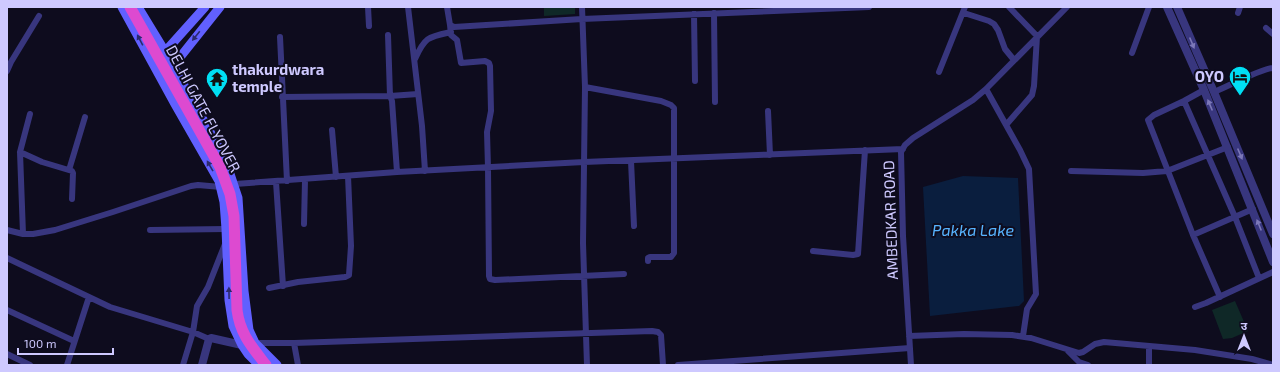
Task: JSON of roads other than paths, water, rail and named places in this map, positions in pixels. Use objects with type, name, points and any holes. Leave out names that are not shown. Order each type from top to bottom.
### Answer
[{"type":"highway","name":"DELHI GATE FLYOVER","points":[[130,7],[220,167],[230,194],[234,216],[238,322],[248,341],[266,365]]},
{"type":"main road","points":[[122,7],[152,63],[166,70],[225,159],[235,184],[238,198],[245,306],[249,330],[255,344],[276,365]]},
{"type":"main road","points":[[138,7],[166,53],[166,70],[219,181],[224,202],[230,308],[233,326],[236,336],[259,365]]},
{"type":"main road","points":[[152,63],[166,53],[205,7]]},
{"type":"main road","points":[[166,70],[220,7]]},
{"type":"main road","points":[[230,308],[245,306]]},
{"type":"street","points":[[368,7],[369,26]]},
{"type":"street","points":[[408,7],[425,171]]},
{"type":"street","points":[[447,7],[451,35],[458,40],[461,63],[485,61],[489,63],[491,105],[487,132],[488,268],[490,278],[495,280],[624,274]]},
{"type":"street","points":[[582,7],[585,87],[583,243],[587,365]]},
{"type":"street","points":[[450,25],[454,27],[582,19],[869,7]]},
{"type":"street","points":[[1006,125],[1032,95],[1034,86],[1037,36],[1009,7]]},
{"type":"street","name":"AMBEDKAR ROAD","points":[[911,365],[900,161],[901,152],[913,138],[973,100],[986,89],[1067,7]]},
{"type":"street","points":[[1132,53],[1149,7]]},
{"type":"street","points":[[1167,7],[1228,147],[1273,262]]},
{"type":"street","points":[[1177,7],[1272,231]]},
{"type":"street","points":[[939,72],[965,10],[994,24],[998,30],[1004,49],[1014,60]]},
{"type":"street","points":[[714,13],[715,102]]},
{"type":"street","points":[[694,14],[695,81]]},
{"type":"street","points":[[7,71],[39,16]]},
{"type":"street","points":[[1266,28],[1273,34]]},
{"type":"street","points":[[414,60],[427,39],[431,36],[451,32]]},
{"type":"street","points":[[388,35],[390,96],[392,101],[397,172]]},
{"type":"street","points":[[280,37],[287,181]]},
{"type":"street","points":[[1214,92],[1273,68]]},
{"type":"street","points":[[585,87],[661,101],[671,105],[674,108],[674,253],[671,256],[650,257],[648,258],[648,261]]},
{"type":"street","points":[[986,89],[1026,160],[1029,169],[1036,294],[1027,309],[1023,336]]},
{"type":"street","points":[[1204,90],[1154,115],[1148,120],[1193,235],[1220,297]]},
{"type":"street","points":[[282,97],[390,96],[418,94]]},
{"type":"street","points":[[1184,101],[1235,217],[1259,278]]},
{"type":"street","points":[[768,111],[770,155]]},
{"type":"street","points":[[23,234],[20,152],[30,114]]},
{"type":"street","points":[[69,170],[85,117]]},
{"type":"street","points":[[332,130],[336,177]]},
{"type":"street","points":[[1070,171],[1143,173],[1167,171],[1228,147]]},
{"type":"street","points":[[235,184],[397,172],[584,162],[903,149]]},
{"type":"street","points":[[813,251],[853,255],[858,254],[865,150]]},
{"type":"street","points":[[20,152],[42,162],[69,170],[73,173],[72,199]]},
{"type":"street","points":[[631,161],[634,226]]},
{"type":"street","points":[[269,288],[298,282],[345,277],[349,275],[351,246],[348,176]]},
{"type":"street","points":[[304,224],[305,180]]},
{"type":"street","points":[[276,182],[284,286]]},
{"type":"street","points":[[7,232],[33,234],[65,227],[191,186],[198,185],[221,187]]},
{"type":"street","points":[[1193,235],[1253,209]]},
{"type":"street","points":[[150,230],[226,229]]},
{"type":"street","points":[[183,365],[193,332],[199,302],[208,286],[227,239]]},
{"type":"street","points":[[7,258],[110,307],[193,332],[209,340],[214,338],[242,345]]},
{"type":"street","points":[[1196,306],[1206,304],[1273,272]]},
{"type":"street","points":[[67,365],[89,297]]},
{"type":"street","points":[[7,310],[74,342]]},
{"type":"street","points":[[255,344],[658,332],[661,336],[663,365]]},
{"type":"street","points":[[909,336],[964,334],[1023,336],[1079,353],[1095,344],[1104,342],[1194,350],[1252,359],[1273,365]]},
{"type":"street","points":[[219,340],[236,336]]},
{"type":"street","points":[[202,365],[209,340]]},
{"type":"street","points":[[294,343],[298,365]]},
{"type":"street","points":[[1149,346],[1150,365]]},
{"type":"street","points":[[678,365],[910,348]]},
{"type":"street","points":[[1067,349],[1079,362],[1088,365]]},
{"type":"street","points":[[7,354],[30,365]]},
{"type":"water","name":"Pakka Lake","points":[[963,176],[1018,178],[1024,301],[1019,306],[930,316],[923,187]]},
{"type":"place","name":"OYO","points":[[1240,96]]},
{"type":"place","name":"thakurdwara temple","points":[[217,98]]}]
